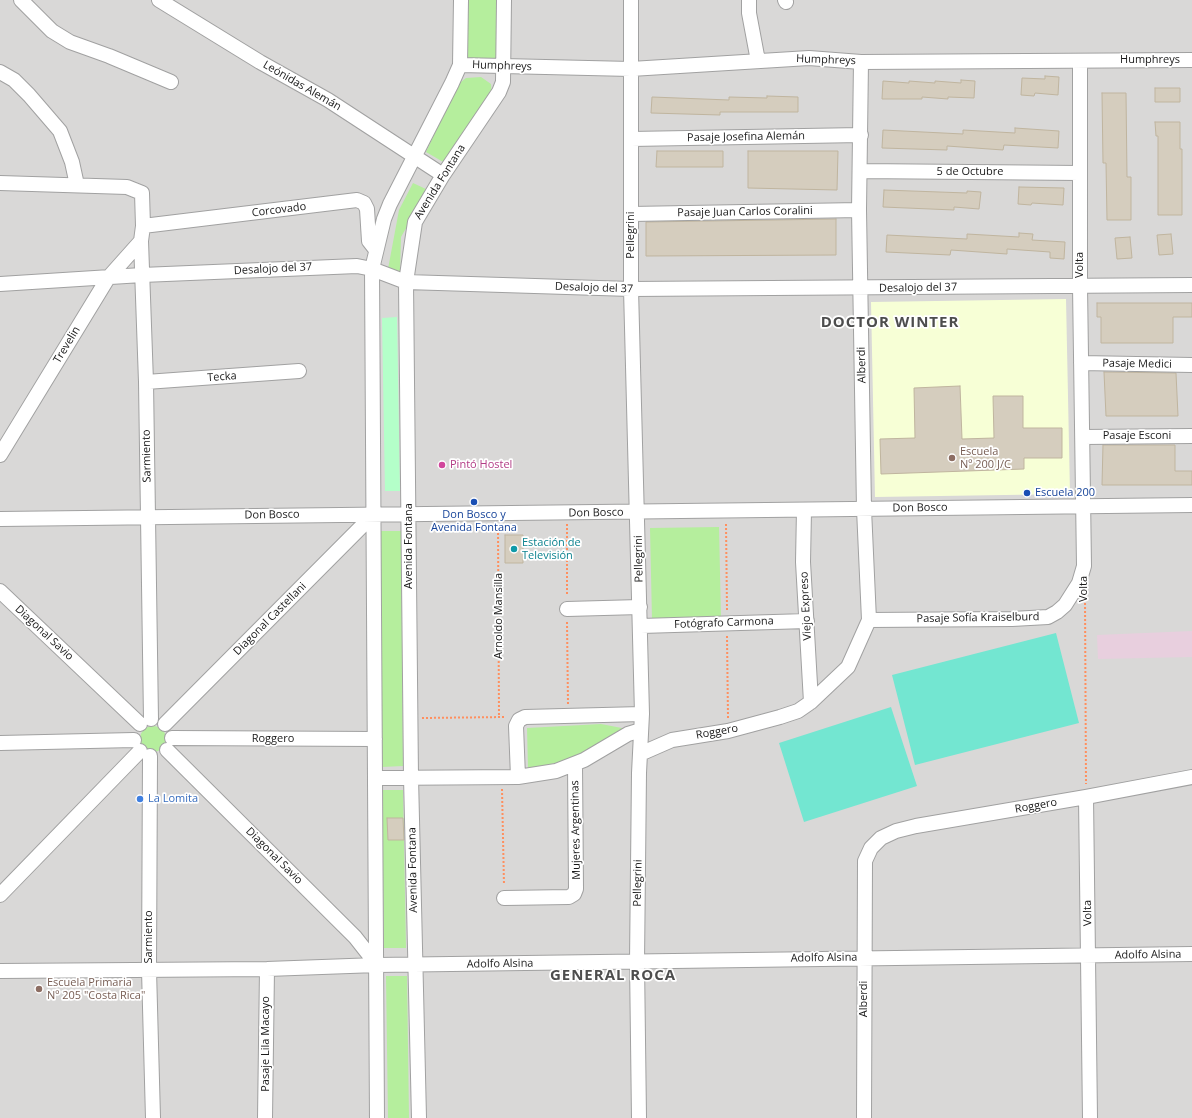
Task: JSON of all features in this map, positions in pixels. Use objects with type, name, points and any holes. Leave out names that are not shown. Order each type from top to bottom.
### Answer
[{"type":"street","points":[[21,0],[52,31],[70,42],[109,56],[171,82]]},
{"type":"street","name":"Leónidas Alemán","points":[[159,0],[260,62],[328,100],[443,175]]},
{"type":"street","points":[[377,1118],[378,965],[374,778],[372,269],[384,219],[413,156],[460,65],[461,0]]},
{"type":"street","name":"Avenida Fontana","points":[[419,1118],[410,718],[406,282],[415,222],[443,175],[499,92],[503,82],[504,0]]},
{"type":"street","name":"Pellegrini","points":[[631,0],[631,289],[638,512],[642,714],[637,962],[639,1118]]},
{"type":"street","points":[[749,0],[749,13],[758,61]]},
{"type":"street","name":"Humphreys","points":[[460,65],[631,69],[809,58],[861,62],[1192,60]]},
{"type":"street","name":"Volta","points":[[1080,61],[1080,286],[1084,566]]},
{"type":"street","name":"Alberdi","points":[[861,62],[860,210],[864,509],[869,620]]},
{"type":"street","points":[[0,72],[14,80],[60,131],[72,162],[77,185],[0,183]]},
{"type":"street","name":"Pasaje Josefina Alemán","points":[[631,139],[861,135]]},
{"type":"street","name":"5 de Octubre","points":[[860,171],[1080,173]]},
{"type":"street","name":"Sarmiento","points":[[77,185],[127,187],[142,193],[143,226],[141,240],[146,382],[148,517],[145,721]]},
{"type":"street","name":"Corcovado","points":[[143,226],[357,200],[364,203],[367,209],[369,241],[376,250]]},
{"type":"street","name":"Pasaje Juan Carlos Coralini","points":[[631,214],[860,210]]},
{"type":"street","name":"Trevelin","points":[[0,455],[108,278],[141,240]]},
{"type":"street","name":"Desalojo del 37","points":[[0,284],[142,275],[357,266],[372,269],[406,282],[631,289],[1192,285]]},
{"type":"street","name":"Pasaje Medici","points":[[1081,363],[1192,365]]},
{"type":"street","name":"Tecka","points":[[146,382],[299,371]]},
{"type":"street","name":"Pasaje Esconi","points":[[1083,437],[1192,436]]},
{"type":"street","name":"Don Bosco","points":[[0,519],[1192,505]]},
{"type":"street","name":"Viejo Expreso","points":[[804,510],[803,562],[811,702]]},
{"type":"street","name":"Diagonal Castellani","points":[[165,724],[374,514]]},
{"type":"street","name":"Pasaje Sofía Kraiselburd","points":[[869,620],[1012,619],[1048,617],[1065,605],[1079,583],[1084,566]]},
{"type":"street","name":"Diagonal Savio","points":[[0,591],[145,721]]},
{"type":"street","points":[[567,609],[640,607]]},
{"type":"street","name":"Roggero","points":[[640,754],[672,740],[728,731],[780,718],[798,711],[811,702],[848,667],[869,620]]},
{"type":"street","name":"Fotógrafo Carmona","points":[[640,626],[807,621]]},
{"type":"street","points":[[518,777],[516,726],[522,719],[642,714]]},
{"type":"street","points":[[0,743],[141,749],[162,754],[169,744],[171,732],[165,724],[157,719],[145,721],[136,729],[141,749]]},
{"type":"street","points":[[374,778],[518,777],[556,771],[575,764],[628,734],[641,730]]},
{"type":"street","name":"Roggero","points":[[169,744],[375,739]]},
{"type":"street","name":"Diagonal Savio","points":[[169,744],[355,937],[378,965]]},
{"type":"street","points":[[0,895],[141,749]]},
{"type":"street","name":"Sarmiento","points":[[141,749],[153,1118]]},
{"type":"street","name":"Mujeres Argentinas","points":[[504,898],[569,897],[574,894],[576,889],[575,764]]},
{"type":"street","name":"Roggero","points":[[881,838],[896,831],[916,826],[1086,798],[1192,777]]},
{"type":"street","name":"Volta","points":[[1086,798],[1090,1118]]},
{"type":"street","name":"Alberdi","points":[[864,1118],[865,861],[871,848],[881,838]]},
{"type":"street","name":"Adolfo Alsina","points":[[0,971],[267,969],[378,965],[637,962],[864,957],[1192,954]]},
{"type":"street","name":"Pasaje Lila Macayo","points":[[265,1118],[267,969]]},
{"type":"path","name":"Arnoldo Mansilla","points":[[498,514],[499,718]]},
{"type":"path","name":"Volta","points":[[1084,597],[1086,798]]},
{"type":"path","points":[[410,718],[522,719]]},
{"type":"path","points":[[502,777],[504,898]]},
{"type":"shaded area","points":[[0,0],[1192,0],[1192,1118],[0,1118]]},
{"type":"shaded area","points":[[1066,299],[1070,494],[875,497],[871,302]]},
{"type":"shaded area","points":[[1192,631],[1192,657],[1098,659],[1097,635]]},
{"type":"shaded area","points":[[1056,633],[1079,723],[915,765],[892,675]]},
{"type":"shaded area","points":[[891,707],[917,786],[804,822],[779,743]]},
{"type":"green space","points":[[466,0],[497,0],[497,60],[466,59]]},
{"type":"green space","points":[[481,77],[491,84],[492,97],[445,163],[426,152],[457,85],[466,78]]},
{"type":"green space","points":[[413,183],[428,190],[401,237],[400,271],[388,269],[399,210]]},
{"type":"green space","points":[[397,317],[400,491],[385,491],[382,318]]},
{"type":"green space","points":[[719,527],[721,618],[652,620],[650,528]]},
{"type":"green space","points":[[380,531],[401,531],[403,766],[382,767]]},
{"type":"green space","points":[[601,724],[627,729],[573,759],[528,769],[527,728]]},
{"type":"green space","points":[[153,726],[162,730],[166,739],[162,748],[153,752],[144,748],[140,739],[144,730]]},
{"type":"green space","points":[[382,790],[403,790],[406,948],[384,948]]},
{"type":"green space","points":[[386,976],[407,976],[409,1118],[388,1118]]},
{"type":"building","points":[[1045,76],[1059,77],[1058,95],[1035,93],[1034,96],[1021,95],[1022,78],[1045,79]]},
{"type":"building","points":[[961,80],[975,81],[974,98],[948,97],[948,99],[922,97],[922,99],[882,99],[883,81],[935,83],[935,81],[961,83]]},
{"type":"building","points":[[1155,88],[1180,88],[1180,102],[1155,102]]},
{"type":"building","points":[[1102,93],[1126,93],[1127,177],[1131,177],[1131,220],[1107,220],[1106,163],[1103,163]]},
{"type":"building","points":[[767,96],[798,97],[798,112],[720,112],[720,115],[651,113],[652,97],[729,100],[729,97],[767,98]]},
{"type":"building","points":[[1155,122],[1180,122],[1180,149],[1182,149],[1182,215],[1158,215],[1158,136],[1156,136]]},
{"type":"building","points":[[1015,128],[1059,131],[1058,148],[1004,145],[1003,150],[947,146],[947,150],[882,148],[883,130],[963,134],[963,130],[1015,133]]},
{"type":"building","points":[[657,151],[723,151],[723,167],[656,167]]},
{"type":"building","points":[[748,151],[838,151],[837,190],[748,188]]},
{"type":"building","points":[[1019,187],[1064,188],[1063,205],[1032,203],[1031,205],[1018,204]]},
{"type":"building","points":[[884,190],[967,193],[967,191],[981,192],[979,209],[954,207],[954,210],[883,207]]},
{"type":"building","points":[[836,219],[836,255],[646,256],[646,222]]},
{"type":"building","points":[[1019,233],[1033,234],[1032,240],[1065,242],[1064,259],[1050,258],[1050,252],[1007,249],[1007,254],[951,250],[950,255],[886,252],[887,235],[967,239],[967,234],[1019,237]]},
{"type":"building","points":[[1171,234],[1173,254],[1159,255],[1157,235]]},
{"type":"building","points":[[1130,237],[1132,258],[1117,259],[1115,238]]},
{"type":"building","points":[[1097,303],[1192,303],[1192,317],[1173,317],[1173,343],[1101,343],[1101,317],[1097,317]]},
{"type":"building","points":[[1104,372],[1176,373],[1178,416],[1106,416]]},
{"type":"building","points":[[960,386],[962,439],[994,438],[993,396],[1023,396],[1023,428],[1062,428],[1062,458],[1024,458],[1024,469],[881,474],[880,439],[915,438],[914,388]]},
{"type":"building","points":[[1103,445],[1175,445],[1175,471],[1192,471],[1192,485],[1102,485]]},
{"type":"building","name":"Estación de Televisión","points":[[505,535],[523,535],[523,563],[505,563]]},
{"type":"building","points":[[387,818],[403,818],[404,840],[388,840]]},
{"type":"place","name":"Escuela Nº 200 J/C","points":[[952,458]]},
{"type":"place","name":"Pintó Hostel","points":[[442,465]]},
{"type":"place","name":"Escuela 200","points":[[1027,493]]},
{"type":"place","name":"Don Bosco y Avenida Fontana","points":[[474,502]]},
{"type":"place","name":"Estación de Televisión","points":[[514,549]]},
{"type":"place","name":"La Lomita","points":[[140,799]]},
{"type":"place","name":"Escuela Primaria Nº 205 \"Costa Rica\"","points":[[39,989]]},
{"type":"district","name":"DOCTOR WINTER","points":[[890,323]]},
{"type":"district","name":"GENERAL ROCA","points":[[613,976]]}]
